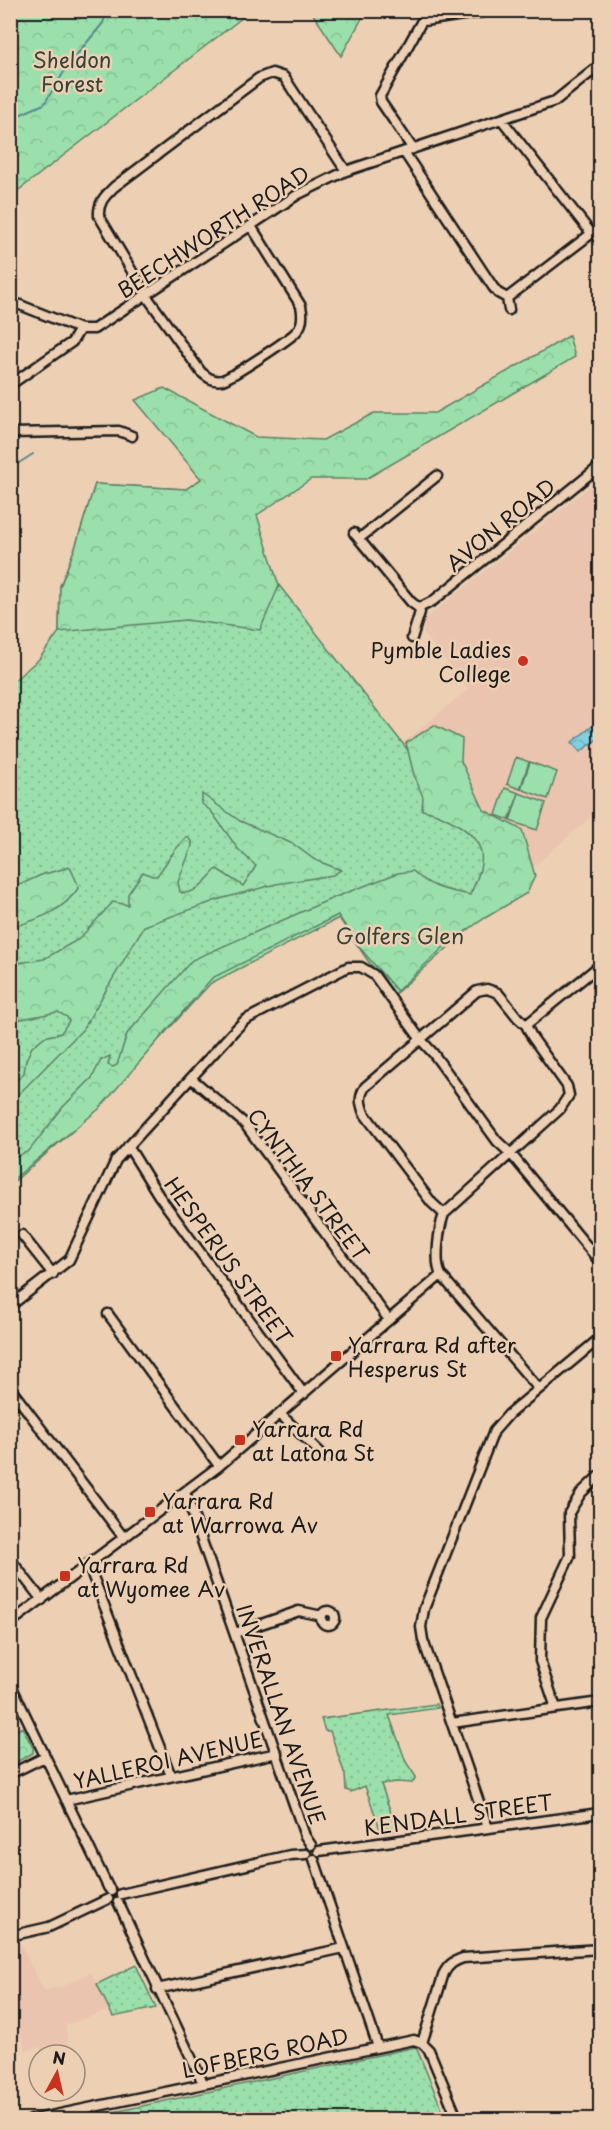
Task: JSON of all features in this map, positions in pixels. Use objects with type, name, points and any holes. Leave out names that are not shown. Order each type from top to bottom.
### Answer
[{"type":"street","points":[[413,149],[381,102],[380,96],[424,21],[428,10]]},
{"type":"street","points":[[424,21],[496,10]]},
{"type":"street","name":"BEECHWORTH ROAD","points":[[80,329],[94,329],[297,195],[346,171],[555,101],[600,65]]},
{"type":"street","points":[[251,226],[301,306],[302,319],[297,332],[237,373],[219,381],[207,377],[146,294],[99,216],[98,207],[102,200],[114,187],[259,78],[272,73],[284,77],[346,171]]},
{"type":"street","points":[[502,120],[591,233]]},
{"type":"street","points":[[404,152],[493,287],[507,298]]},
{"type":"street","points":[[507,298],[600,226]]},
{"type":"street","points":[[507,298],[509,310]]},
{"type":"street","points":[[10,301],[80,329],[72,342],[10,385]]},
{"type":"street","points":[[10,438],[11,433],[119,431],[132,436]]},
{"type":"street","name":"AVON ROAD","points":[[419,608],[433,601],[600,466]]},
{"type":"street","points":[[412,638],[420,612],[419,608],[411,602],[357,535],[437,476]]},
{"type":"street","points":[[526,1025],[600,965]]},
{"type":"street","points":[[10,1306],[69,1260],[116,1160],[245,1020],[348,967],[361,967],[374,975],[497,1141],[600,1262]]},
{"type":"street","points":[[444,1214],[432,1203],[364,1113],[360,1095],[365,1087],[477,991],[487,989],[498,993],[526,1025],[567,1086],[569,1095],[560,1109],[444,1214],[437,1263],[441,1275],[539,1389]]},
{"type":"street","name":"CYNTHIA STREET","points":[[191,1078],[244,1124],[389,1320]]},
{"type":"street","name":"HESPERUS STREET","points":[[128,1146],[159,1196],[304,1394]]},
{"type":"street","points":[[22,1235],[53,1274]]},
{"type":"street","points":[[10,1623],[219,1466],[441,1275]]},
{"type":"street","points":[[108,1314],[219,1466]]},
{"type":"street","points":[[488,1828],[421,1632],[424,1609],[490,1439],[499,1424],[600,1340]]},
{"type":"street","points":[[10,1388],[124,1538]]},
{"type":"street","points":[[281,1415],[326,1458]]},
{"type":"street","points":[[555,1708],[540,1661],[540,1618],[570,1556],[569,1514],[581,1492],[600,1475]]},
{"type":"street","name":"INVERALLAN AVENUE","points":[[185,1491],[310,1845],[307,1847],[313,1854],[378,2047]]},
{"type":"street","points":[[10,1559],[42,1600]]},
{"type":"street","points":[[88,1564],[171,1776]]},
{"type":"street","points":[[235,1633],[299,1611],[322,1616]]},
{"type":"street","points":[[10,1683],[110,1895]]},
{"type":"street","points":[[452,1723],[600,1702]]},
{"type":"street","name":"YALLEROI AVENUE","points":[[66,1800],[277,1753]]},
{"type":"street","points":[[10,1774],[45,1757]]},
{"type":"street","name":"KENDALL STREET","points":[[119,1898],[290,1855],[313,1854],[600,1813]]},
{"type":"street","points":[[10,1936],[49,1928],[118,1890],[119,1898],[157,1989],[203,2083]]},
{"type":"street","points":[[157,1989],[344,1948]]},
{"type":"street","points":[[458,2120],[429,2050],[422,2043],[444,1973],[451,1963],[463,1958],[600,1949]]},
{"type":"street","name":"LOFBERG ROAD","points":[[31,2120],[410,2040],[422,2043]]},
{"type":"shaded area","name":"Pymble Ladies College","points":[[600,478],[600,809],[513,885],[402,744],[468,689],[423,633],[424,620]]},
{"type":"shaded area","points":[[21,1945],[44,1990],[61,1987],[91,1972],[109,2010],[66,2025],[68,2043],[27,2043],[26,2051],[11,2007],[10,1947]]},
{"type":"green space","name":"Sheldon Forest","points":[[11,10],[251,10],[251,11],[11,196]]},
{"type":"green space","points":[[311,11],[366,11],[341,56]]},
{"type":"green space","points":[[569,336],[575,357],[366,479],[311,479],[257,515],[279,586],[260,630],[186,620],[59,632],[60,587],[95,484],[186,489],[201,479],[135,400],[164,388],[256,437],[323,440],[374,413],[435,413]]},
{"type":"green space","name":"Golfers Glen","points":[[201,479],[232,525],[485,849],[492,909],[395,994],[368,961],[339,918],[211,983],[82,1123],[11,1184],[11,683],[39,659],[59,632],[60,586],[76,545],[95,484],[186,489]]},
{"type":"green space","name":"Golfers Glen","points":[[434,725],[462,739],[461,761],[484,810],[522,830],[535,876],[527,893],[447,944],[397,991],[360,948],[338,915],[212,978],[99,1109],[11,1181],[11,1159],[29,1151],[63,1107],[92,1078],[101,1060],[110,1056],[108,1065],[113,1067],[117,1065],[127,1034],[192,960],[333,898],[398,873],[413,871],[432,885],[470,895],[481,866],[480,849],[477,842],[464,829],[438,815],[422,810],[423,797],[414,775],[406,743]]},
{"type":"green space","points":[[516,757],[529,762],[520,789],[507,784]]},
{"type":"green space","points":[[530,762],[557,772],[548,799],[521,789]]},
{"type":"green space","points":[[505,788],[519,793],[509,820],[496,815]]},
{"type":"green space","points":[[519,793],[546,803],[537,830],[510,821]]},
{"type":"green space","points":[[202,794],[240,821],[293,844],[315,860],[341,870],[333,875],[276,884],[220,899],[144,926],[83,1029],[11,1102],[11,1086],[24,1073],[26,1060],[32,1047],[44,1037],[61,1033],[69,1021],[67,1017],[58,1012],[11,1021],[11,964],[44,959],[79,939],[113,902],[128,905],[128,894],[143,872],[157,876],[187,837],[192,841],[192,846],[178,882],[180,892],[191,892],[196,889],[217,869],[243,886],[256,866],[238,849],[211,811],[202,804]]},
{"type":"green space","points":[[70,867],[79,887],[73,896],[49,914],[11,928],[11,889],[41,875]]},
{"type":"green space","points":[[436,1704],[438,1708],[389,1715],[406,1762],[416,1777],[412,1783],[381,1784],[397,1830],[381,1832],[365,1786],[351,1792],[346,1790],[345,1775],[330,1731],[325,1731],[321,1719]]},
{"type":"green space","points":[[22,1727],[33,1748],[33,1753],[11,1765],[11,1734]]},
{"type":"green space","points":[[136,1965],[156,2008],[113,2017],[97,1984]]},
{"type":"green space","points":[[416,2047],[446,2119],[77,2120]]},
{"type":"water","points":[[600,720],[600,737],[580,752],[572,742]]},
{"type":"waterway","points":[[10,119],[44,104],[69,64],[103,23],[107,10]]},
{"type":"waterway","points":[[11,468],[33,454]]},
{"type":"place","name":"Pymble Ladies College","points":[[523,661]]},
{"type":"place","name":"Yarrara Rd after Hesperus St","points":[[336,1356]]},
{"type":"place","name":"Yarrara Rd at Latona St","points":[[240,1440]]},
{"type":"place","name":"Yarrara Rd at Warrowa Av","points":[[150,1512]]},
{"type":"place","name":"Yarrara Rd at Wyomee Av","points":[[65,1576]]}]
